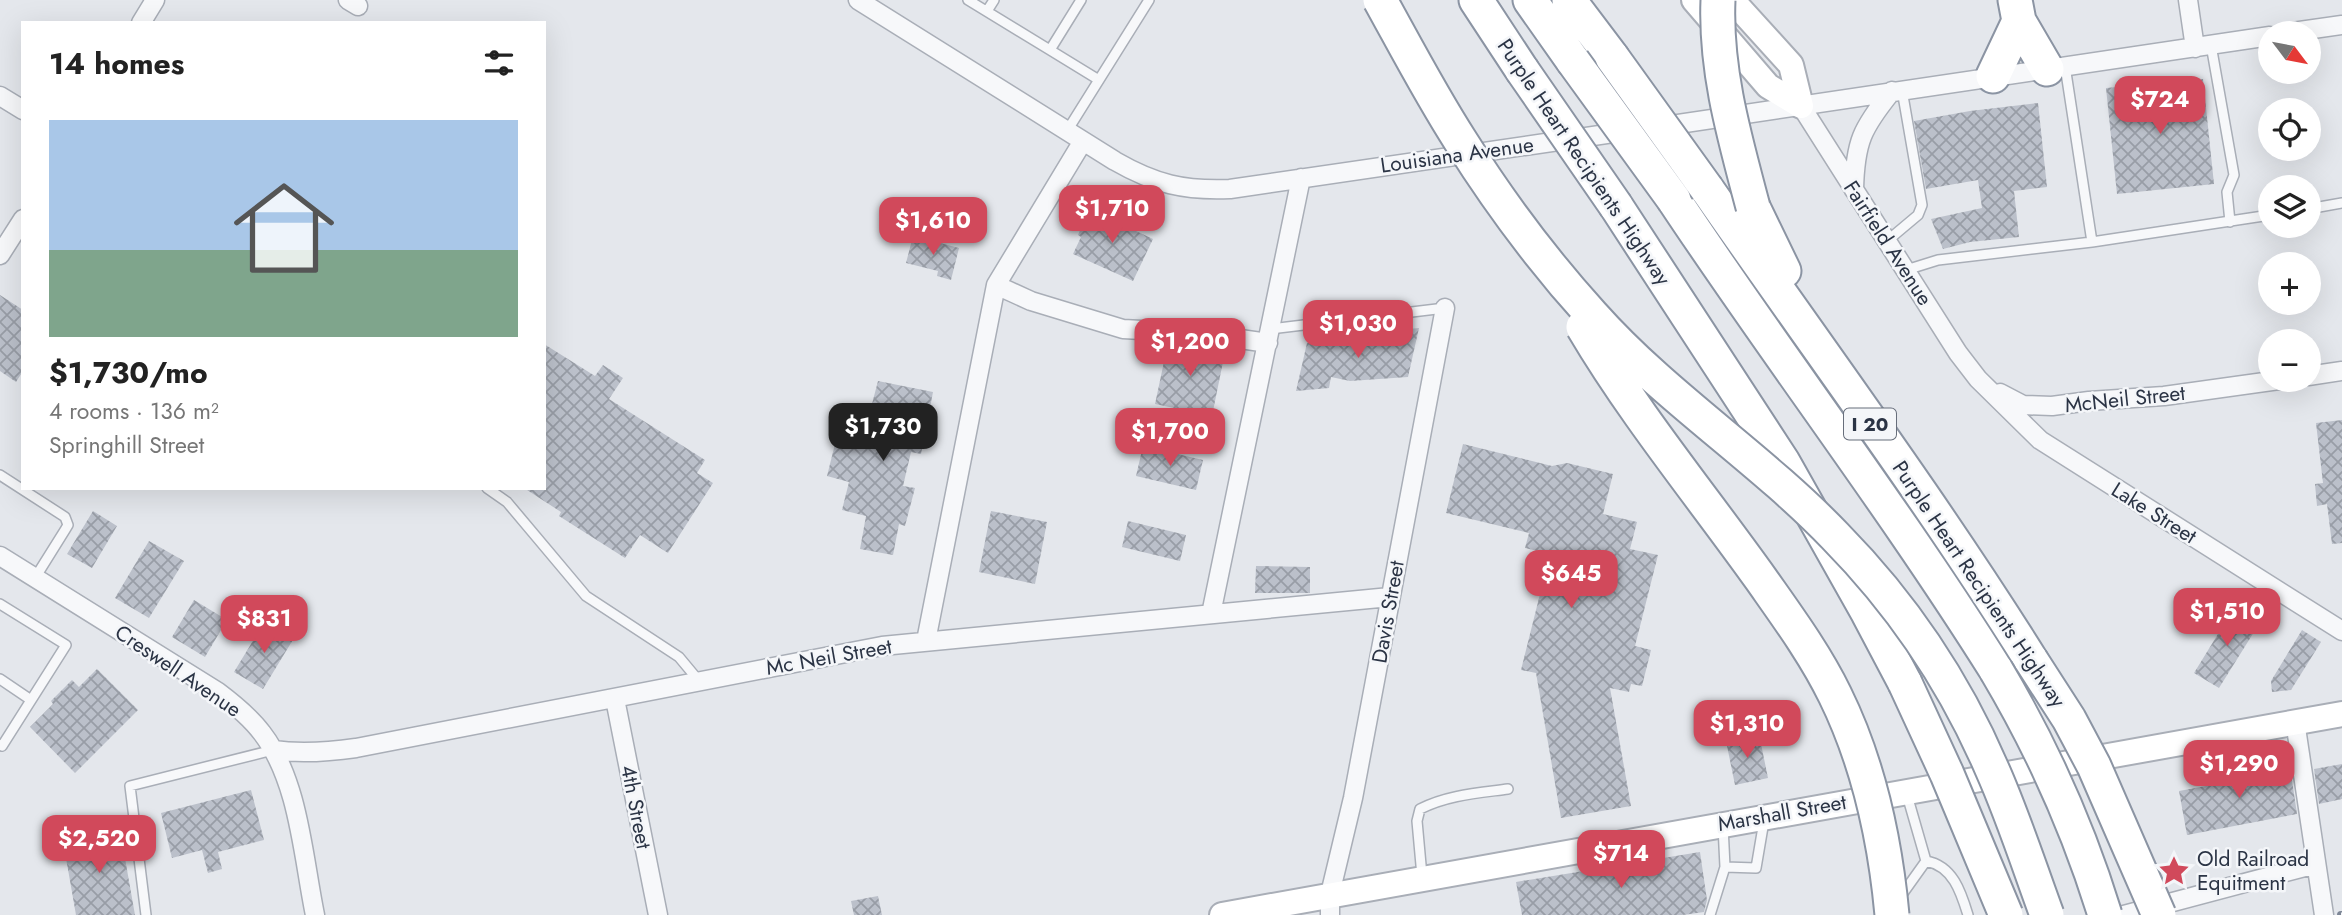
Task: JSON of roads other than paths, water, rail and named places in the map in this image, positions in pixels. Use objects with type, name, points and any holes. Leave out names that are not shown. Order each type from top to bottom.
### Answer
[{"type":"highway","points":[[1380,0],[1458,139],[1512,217],[1591,315],[1651,375],[1765,470],[1878,581],[1935,662],[1969,722],[1992,769],[2047,915]]},
{"type":"highway","name":"Purple Heart Recipients Highway","points":[[1476,0],[1616,206],[1783,462],[1905,683],[1947,774],[2006,915]]},
{"type":"highway","points":[[1530,0],[1950,595],[2021,711],[2062,792],[2105,915]]},
{"type":"highway","name":"Purple Heart Recipients Highway","points":[[1569,0],[1707,190],[1978,575],[2069,719],[2094,766],[2159,915]]},
{"type":"highway","points":[[1718,0],[1717,19],[1724,93],[1753,207],[1797,294],[1874,429]]},
{"type":"highway","points":[[2017,11],[2056,67]]},
{"type":"highway","points":[[1993,76],[2017,11]]},
{"type":"highway","points":[[1558,274],[1575,313],[1604,360],[1793,624],[1835,695],[1859,752],[1871,792],[1889,880],[1890,915]]},
{"type":"street","points":[[142,21],[155,0]]},
{"type":"street","name":"Louisiana Avenue","points":[[858,0],[1141,176],[1170,186],[1200,190],[1230,189],[2258,38]]},
{"type":"street","name":"Fairfield Avenue","points":[[1694,0],[1768,86],[1801,106]]},
{"type":"street","name":"Fairfield Avenue","points":[[1732,0],[1791,65],[1801,106],[1958,353],[1978,379]]},
{"type":"street","points":[[2188,0],[2203,47]]},
{"type":"street","points":[[2321,28],[2342,25]]},
{"type":"street","points":[[1854,190],[1854,166],[1861,135],[1897,91]]},
{"type":"street","points":[[0,96],[21,109]]},
{"type":"street","points":[[926,641],[996,285],[1083,141]]},
{"type":"street","points":[[1211,614],[1301,178]]},
{"type":"street","points":[[0,255],[21,222]]},
{"type":"street","points":[[996,285],[1031,301],[1123,330],[1269,336]]},
{"type":"street","name":"Davis Street","points":[[1330,905],[1353,798],[1445,308]]},
{"type":"street","points":[[2321,374],[2342,371]]},
{"type":"street","name":"McNeil Street","points":[[1978,379],[2005,397],[2023,405],[2037,407],[2165,396],[2258,383]]},
{"type":"street","name":"Lake Street","points":[[1978,379],[2040,440],[2342,631]]},
{"type":"street","name":"Creswell Avenue","points":[[0,556],[218,692],[242,710],[273,750],[289,786],[315,915]]},
{"type":"street","name":"Mc Neil Street","points":[[273,750],[328,752],[356,748],[848,652],[926,641],[1390,597]]},
{"type":"street","name":"4th Street","points":[[615,699],[658,915]]},
{"type":"street","name":"Marshall Street","points":[[1222,915],[1330,905],[1422,878],[2342,714]]},
{"type":"street","points":[[2295,721],[2324,915]]},
{"type":"street","points":[[2124,915],[2316,864]]},
{"type":"lane","points":[[968,0],[1099,80]]},
{"type":"lane","points":[[987,11],[994,0]]},
{"type":"lane","points":[[1050,50],[1081,0]]},
{"type":"lane","points":[[1067,131],[1149,0]]},
{"type":"lane","points":[[2203,47],[2234,175],[2227,192],[2230,222]]},
{"type":"lane","points":[[2056,67],[2092,242]]},
{"type":"lane","points":[[1887,241],[1918,215],[1922,205],[1897,91]]},
{"type":"lane","points":[[2321,207],[2342,203]]},
{"type":"lane","points":[[1906,270],[1938,260],[2092,242],[2258,217]]},
{"type":"lane","points":[[1269,336],[1445,308]]},
{"type":"lane","points":[[0,475],[21,489]]},
{"type":"lane","points":[[23,490],[65,517],[67,522],[65,530],[35,578]]},
{"type":"lane","points":[[490,490],[508,502],[586,596],[679,657],[699,681]]},
{"type":"lane","points":[[0,604],[66,645],[2,746],[0,745]]},
{"type":"lane","points":[[0,679],[31,700]]},
{"type":"lane","points":[[146,915],[130,786],[273,750]]},
{"type":"lane","points":[[1422,878],[1417,821],[1420,809],[1431,803],[1466,794],[1508,789]]},
{"type":"lane","points":[[1890,915],[1926,861],[1906,791]]},
{"type":"lane","points":[[1725,867],[1756,868],[1765,816]]},
{"type":"lane","points":[[1710,915],[1725,867],[1723,824]]},
{"type":"lane","points":[[1926,861],[1935,862],[1954,880],[1960,888],[1968,915]]},
{"type":"place","name":"Old Railroad Equitment","points":[[2174,871]]}]
